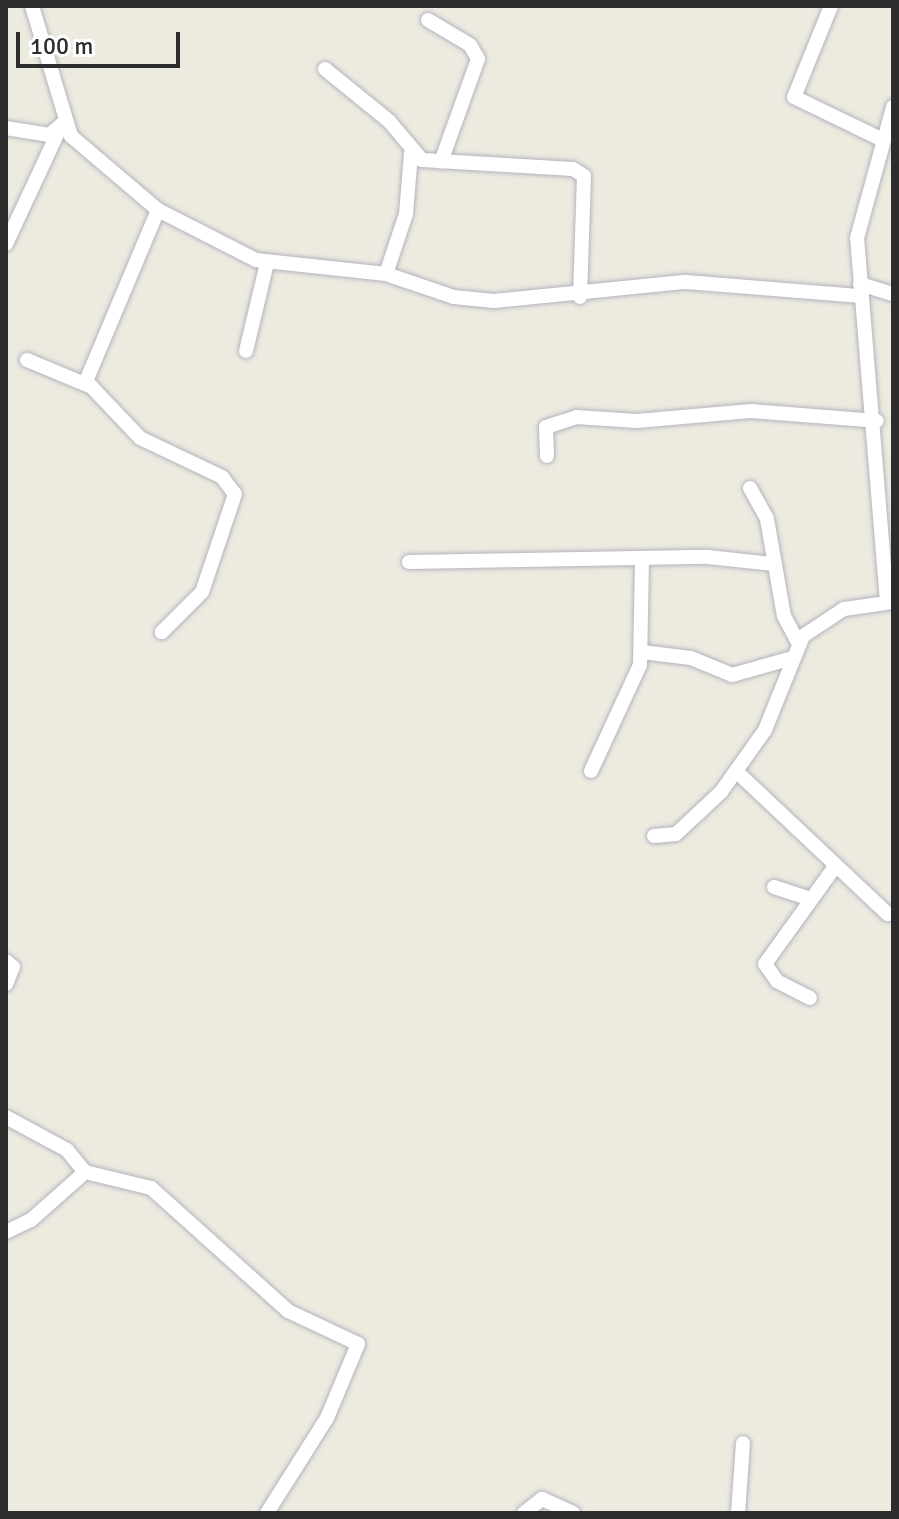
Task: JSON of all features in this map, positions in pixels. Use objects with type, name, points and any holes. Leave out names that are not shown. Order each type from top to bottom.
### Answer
[{"type":"street","points":[[32,6],[62,124],[158,210],[267,263],[386,274],[454,297],[580,297],[686,282],[893,294]]},
{"type":"street","points":[[831,6],[794,97],[885,151]]},
{"type":"street","points":[[428,20],[470,45],[478,59],[441,162]]},
{"type":"street","points":[[325,69],[389,121],[415,162],[386,274]]},
{"type":"street","points":[[654,836],[689,825],[736,771],[765,730],[789,659],[798,642],[844,609],[890,602],[877,421],[860,290],[857,238],[885,151],[893,107]]},
{"type":"street","points":[[6,128],[49,135],[62,124]]},
{"type":"street","points":[[6,244],[62,124]]},
{"type":"street","points":[[415,162],[573,169],[584,176],[580,297]]},
{"type":"street","points":[[158,210],[86,381],[96,388],[140,438],[222,477],[235,494],[202,592],[162,632]]},
{"type":"street","points":[[246,351],[267,263]]},
{"type":"street","points":[[27,360],[96,388]]},
{"type":"street","points":[[547,456],[546,427],[576,417],[637,421],[751,411],[877,421]]},
{"type":"street","points":[[750,488],[767,519],[772,564],[798,642]]},
{"type":"street","points":[[409,562],[642,558],[772,564]]},
{"type":"street","points":[[591,771],[636,685],[642,652],[642,558]]},
{"type":"street","points":[[642,652],[691,658],[732,675],[789,659]]},
{"type":"street","points":[[736,771],[834,868],[888,914]]},
{"type":"street","points":[[810,998],[777,981],[765,964],[808,898],[834,868]]},
{"type":"street","points":[[774,887],[808,898]]},
{"type":"street","points":[[6,961],[13,967],[6,984]]},
{"type":"street","points":[[6,1117],[67,1150],[85,1172],[161,1192],[194,1231],[235,1257],[288,1311],[358,1344],[327,1418],[267,1513]]},
{"type":"street","points":[[6,1232],[31,1220],[85,1172]]},
{"type":"street","points":[[738,1513],[743,1443]]},
{"type":"street","points":[[524,1513],[542,1499],[573,1513]]}]
